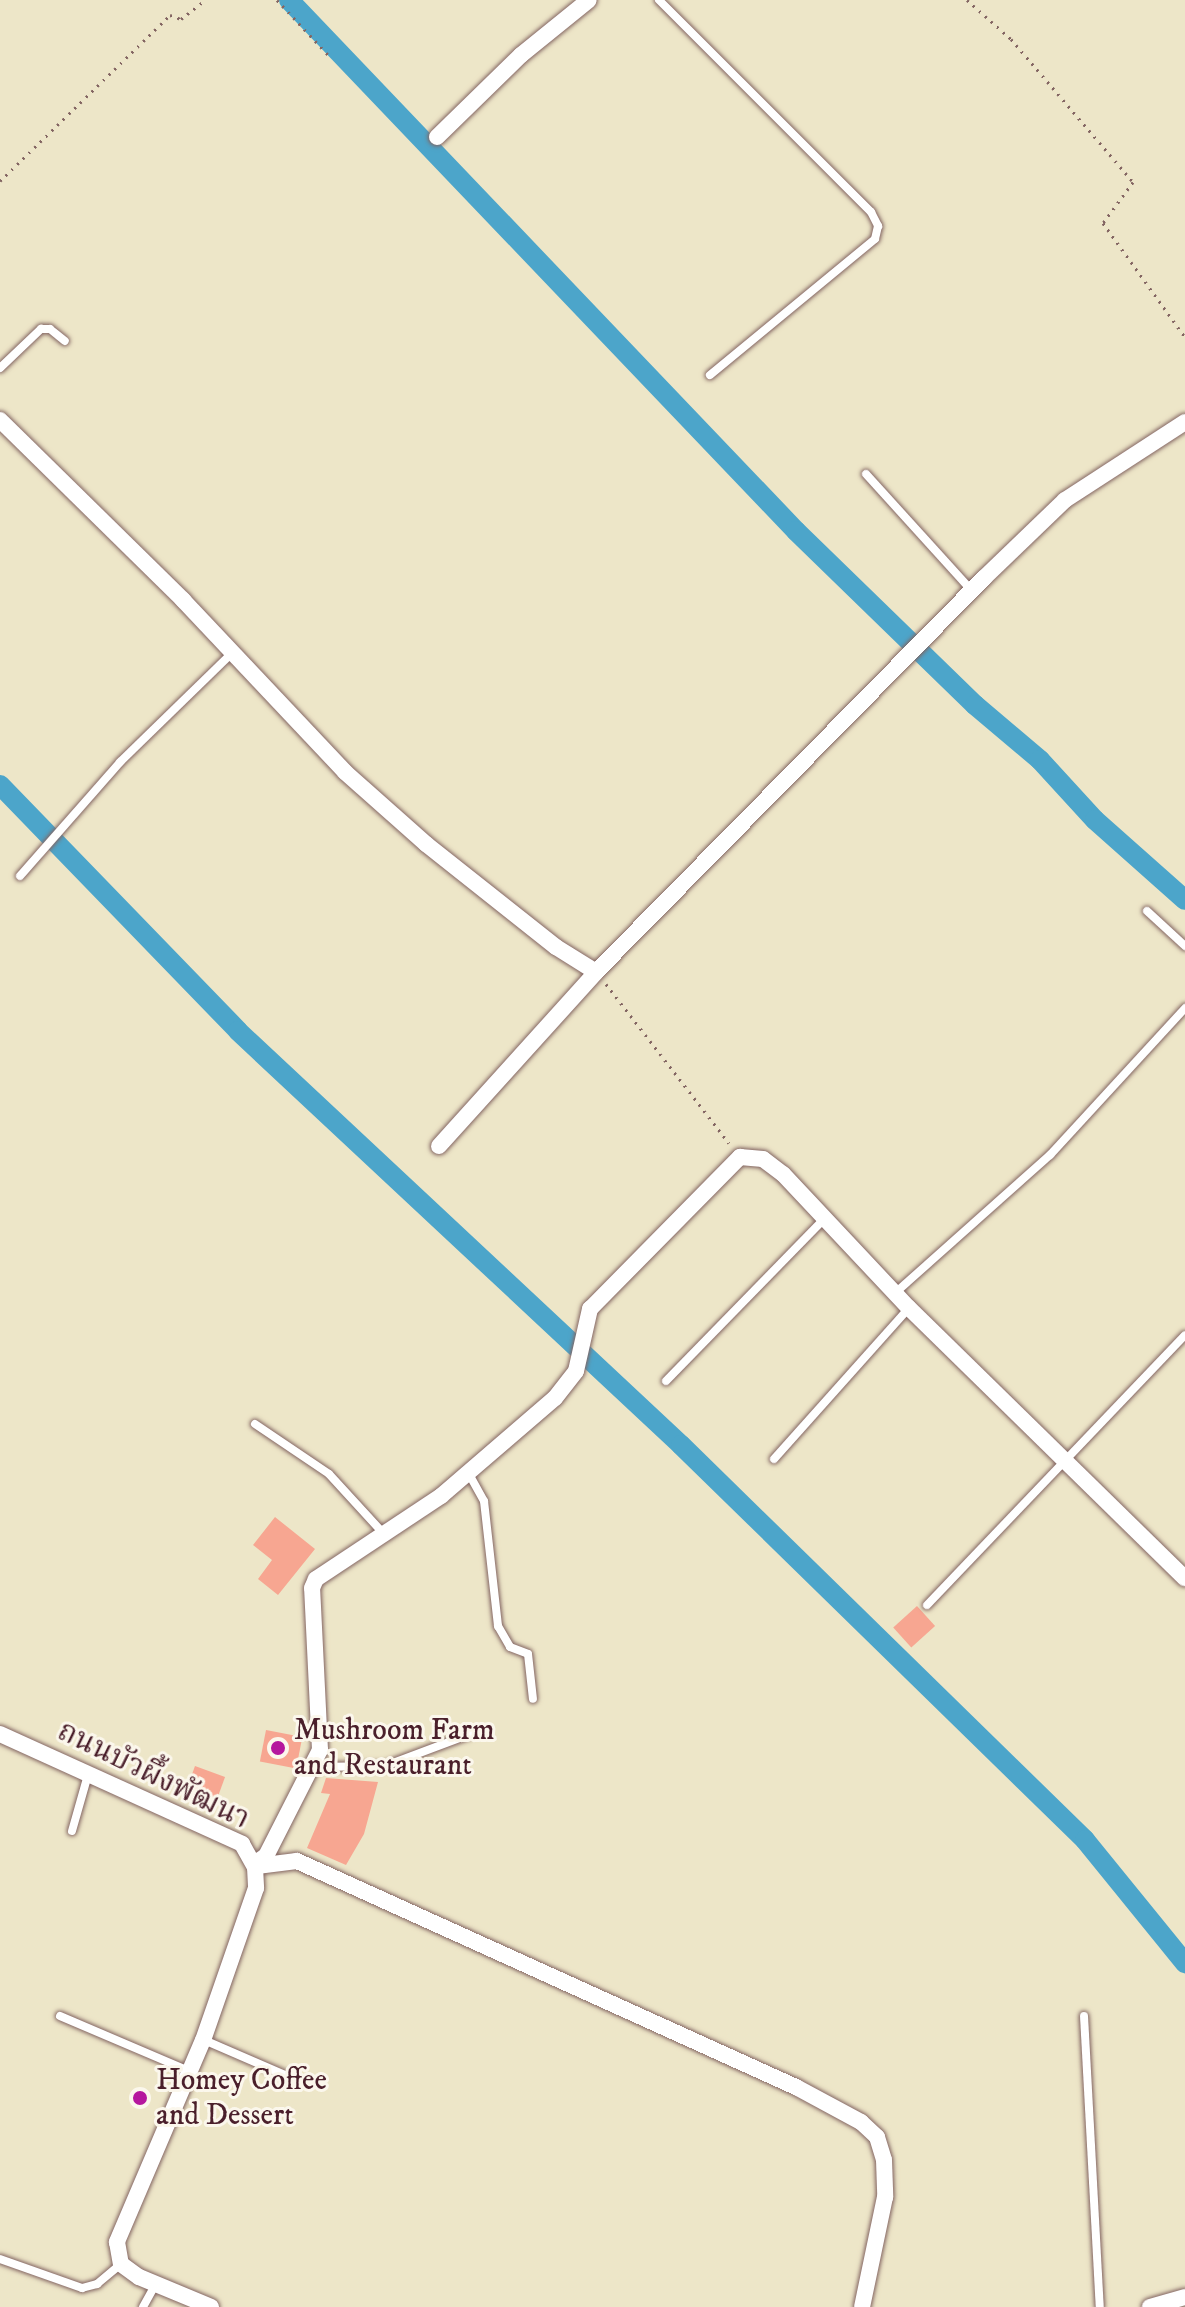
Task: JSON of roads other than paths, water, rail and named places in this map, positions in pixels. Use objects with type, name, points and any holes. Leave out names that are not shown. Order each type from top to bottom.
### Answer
[{"type":"street","points":[[437,137],[521,55],[589,0]]},
{"type":"street","points":[[0,420],[232,653],[345,772],[426,844],[556,947],[596,972]]},
{"type":"street","points":[[439,1146],[596,972],[1065,500],[1185,422]]},
{"type":"street","points":[[254,1865],[266,1856],[322,1736],[312,1588],[332,1567],[469,1474],[555,1398],[576,1371],[581,1336],[590,1309],[740,1157],[763,1159],[825,1218],[909,1308],[1065,1463],[1185,1578]]},
{"type":"street","name":"ถนนบัวผึ้งพัฒนา","points":[[0,1734],[242,1844],[254,1865],[256,1888],[203,2040]]},
{"type":"street","points":[[254,1865],[297,1861],[782,2080],[861,2122],[877,2137],[884,2160],[885,2197],[862,2307]]},
{"type":"street","points":[[203,2040],[117,2242],[121,2264],[155,2285],[211,2307]]},
{"type":"street","points":[[1150,2307],[1185,2297]]},
{"type":"lane","points":[[659,0],[871,212],[878,226],[875,239],[710,375]]},
{"type":"lane","points":[[0,368],[41,329],[65,341]]},
{"type":"lane","points":[[866,474],[972,591]]},
{"type":"lane","points":[[20,876],[120,762],[232,653]]},
{"type":"lane","points":[[1147,911],[1185,946]]},
{"type":"lane","points":[[895,1293],[1050,1155],[1185,1008]]},
{"type":"lane","points":[[666,1381],[825,1218]]},
{"type":"lane","points":[[774,1459],[909,1308]]},
{"type":"lane","points":[[927,1605],[1185,1335]]},
{"type":"lane","points":[[255,1424],[329,1474],[384,1534]]},
{"type":"lane","points":[[469,1474],[484,1501],[498,1626],[510,1647],[528,1654],[533,1699]]},
{"type":"lane","points":[[310,1767],[385,1766],[470,1734]]},
{"type":"lane","points":[[72,1831],[88,1775]]},
{"type":"lane","points":[[60,2016],[189,2071]]},
{"type":"lane","points":[[1084,2016],[1100,2307]]},
{"type":"lane","points":[[203,2040],[287,2076]]},
{"type":"lane","points":[[0,2259],[82,2288],[97,2284],[121,2264]]},
{"type":"lane","points":[[143,2307],[155,2285]]},
{"type":"waterway","points":[[289,0],[796,531],[975,705],[1040,760],[1095,820],[1185,900]]},
{"type":"waterway","points":[[0,785],[238,1031],[681,1445],[1085,1840],[1185,1963]]},
{"type":"place","name":"Mushroom Farm and Restaurant","points":[[278,1748]]},
{"type":"place","name":"Homey Coffee and Dessert","points":[[140,2098]]}]
